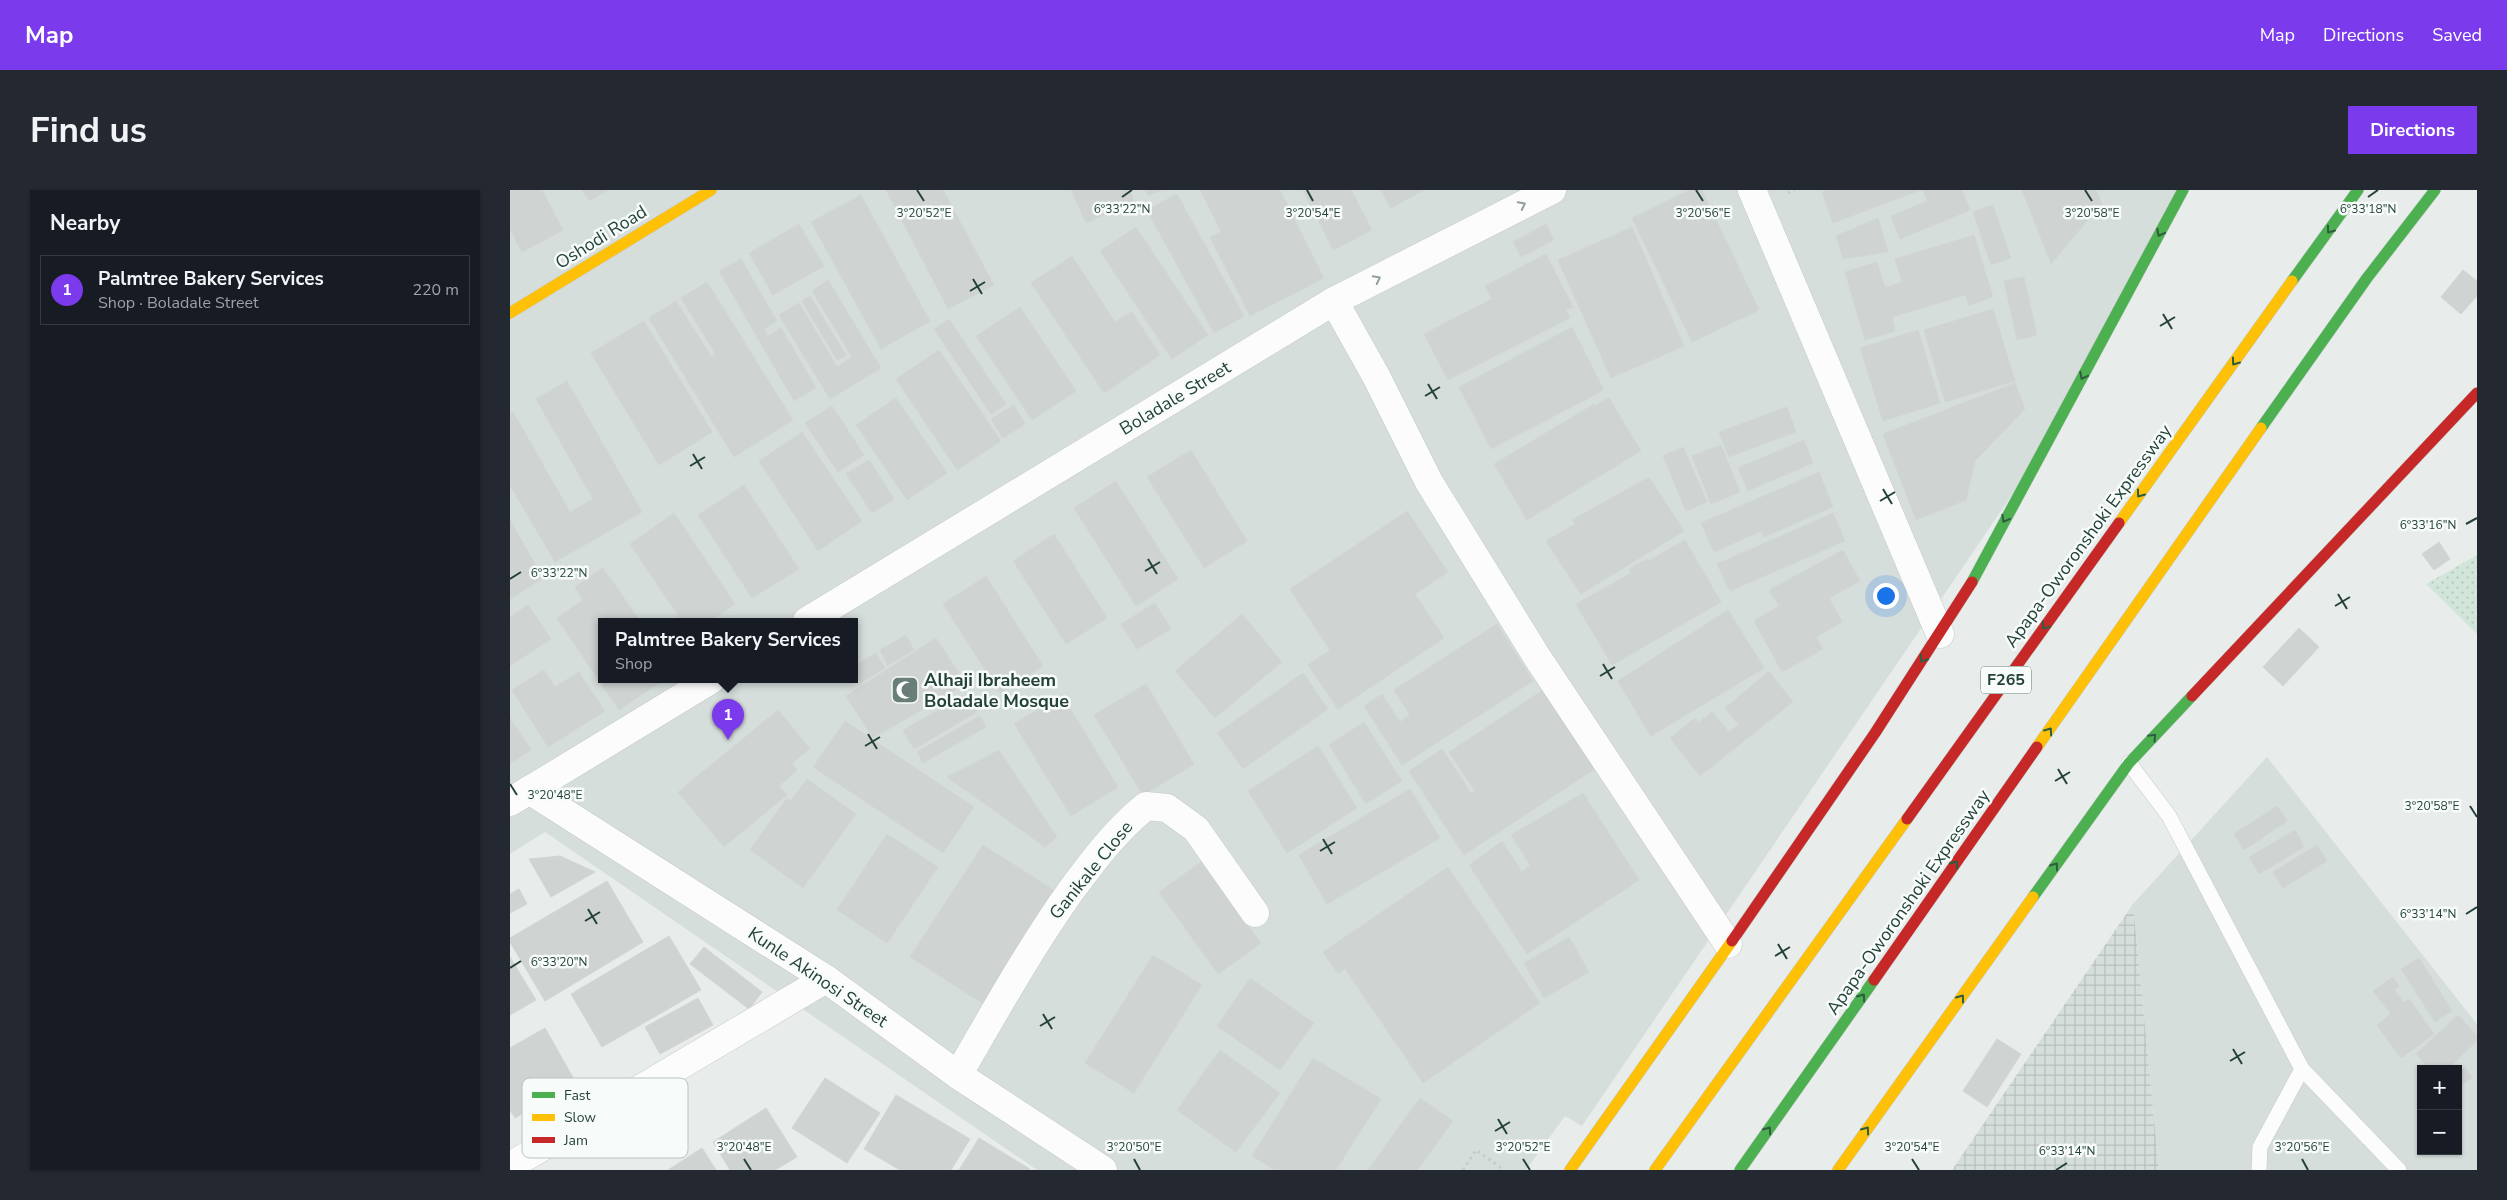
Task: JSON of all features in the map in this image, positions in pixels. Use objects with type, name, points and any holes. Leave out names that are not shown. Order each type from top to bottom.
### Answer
[{"type":"main road","name":"Oshodi Road","points":[[510,313],[711,190]]},
{"type":"main road","points":[[1570,1170],[1833,795],[1940,634],[1971,583],[2183,190]]},
{"type":"main road","name":"Apapa-Oworonshoki Expressway","points":[[1654,1170],[2358,190]]},
{"type":"main road","name":"Apapa-Oworonshoki Expressway","points":[[1740,1170],[2367,278],[2435,190]]},
{"type":"main road","points":[[1838,1170],[2128,763],[2477,393]]},
{"type":"street","name":"Boladale Street","points":[[811,618],[1334,301],[1552,190]]},
{"type":"street","points":[[1752,190],[1940,634]]},
{"type":"street","points":[[1334,301],[1376,376],[1435,491],[1538,657],[1728,944]]},
{"type":"street","points":[[519,796],[705,683]]},
{"type":"street","name":"Kunle Akinosi Street","points":[[519,796],[826,979],[958,1075],[1103,1170]]},
{"type":"street","name":"Ganikale Close","points":[[958,1075],[1042,932],[1094,859],[1124,824],[1146,806],[1167,808],[1196,829],[1255,914]]},
{"type":"street","points":[[659,1078],[826,979]]},
{"type":"street","points":[[510,1166],[524,1158]]},
{"type":"lane","points":[[2128,763],[2169,816],[2302,1069],[2399,1170]]},
{"type":"lane","points":[[2259,1170],[2260,1147],[2302,1069]]},
{"type":"path","points":[[1463,1170],[1476,1150],[1504,1170]]},
{"type":"shaded area","points":[[510,190],[2186,190],[2076,401],[1582,1126],[1565,1116],[1526,1170],[1037,1170],[545,832],[510,854]]},
{"type":"shaded area","points":[[2267,757],[2477,1024],[2477,1170],[2159,1170],[2133,904]]},
{"type":"shaded area","points":[[2133,904],[2159,1170],[1952,1170]]},
{"type":"green space","points":[[2477,555],[2477,634],[2426,584]]},
{"type":"building","points":[[510,190],[542,190],[563,230],[522,252],[510,229]]},
{"type":"building","points":[[582,190],[608,190],[589,201]]},
{"type":"building","points":[[886,190],[943,190],[994,285],[948,309]]},
{"type":"building","points":[[1071,190],[1130,190],[1134,201],[1086,223]]},
{"type":"building","points":[[1145,190],[1161,190],[1148,196]]},
{"type":"building","points":[[1200,190],[1280,190],[1324,278],[1250,316],[1210,237],[1221,232]]},
{"type":"building","points":[[1303,190],[1351,190],[1372,230],[1333,250]]},
{"type":"building","points":[[1381,190],[1424,190],[1391,208]]},
{"type":"building","points":[[1690,190],[1702,190],[1759,310],[1692,342],[1632,218]]},
{"type":"building","points":[[1828,190],[1921,190],[1833,223],[1822,192]]},
{"type":"building","points":[[1923,190],[1962,190],[1970,210],[1900,239],[1891,216],[1927,201]]},
{"type":"building","points":[[2022,190],[2096,190],[2102,203],[2051,264]]},
{"type":"building","points":[[1177,194],[1244,316],[1214,333],[1147,210]]},
{"type":"building","points":[[861,195],[930,321],[881,349],[811,222]]},
{"type":"building","points":[[1993,205],[2011,258],[1991,265],[1973,212]]},
{"type":"building","points":[[1878,218],[1888,252],[1843,259],[1836,236]]},
{"type":"building","points":[[799,224],[824,266],[773,295],[749,253]]},
{"type":"building","points":[[1546,224],[1554,240],[1521,257],[1513,242]]},
{"type":"building","points":[[1136,227],[1208,335],[1172,359],[1100,251]]},
{"type":"building","points":[[1632,227],[1684,346],[1611,378],[1558,260]]},
{"type":"building","points":[[1974,235],[1993,297],[1969,305],[1965,295],[1892,317],[1895,331],[1865,340],[1845,272],[1877,262],[1885,288],[1902,282],[1895,259]]},
{"type":"building","points":[[1546,254],[1573,307],[1566,310],[1570,318],[1448,380],[1424,334],[1492,299],[1485,286]]},
{"type":"building","points":[[1072,256],[1115,322],[1132,312],[1160,355],[1104,393],[1031,283]]},
{"type":"building","points":[[741,259],[777,321],[764,329],[768,336],[781,328],[816,388],[794,401],[719,271]]},
{"type":"building","points":[[2463,270],[2477,281],[2477,296],[2461,314],[2441,297]]},
{"type":"building","points":[[2024,277],[2037,335],[2017,340],[2004,281]]},
{"type":"building","points":[[828,280],[881,368],[830,399],[779,315],[799,303],[837,367],[852,357],[812,291]]},
{"type":"building","points":[[707,282],[793,420],[734,457],[649,318],[676,301],[712,358],[715,353],[681,298]]},
{"type":"building","points":[[810,296],[846,355],[837,360],[802,301]]},
{"type":"building","points":[[1020,307],[1076,391],[1032,420],[976,336]]},
{"type":"building","points":[[1993,309],[2015,381],[1945,402],[1924,330]]},
{"type":"building","points":[[949,319],[1006,404],[991,414],[934,329]]},
{"type":"building","points":[[644,321],[712,432],[659,465],[591,353]]},
{"type":"building","points":[[1572,327],[1604,390],[1491,449],[1459,387]]},
{"type":"building","points":[[1918,330],[1940,403],[1883,421],[1860,348]]},
{"type":"building","points":[[939,350],[1001,441],[957,470],[896,379]]},
{"type":"building","points":[[567,381],[642,512],[555,562],[510,485],[510,414],[513,412],[570,512],[593,499],[536,399]]},
{"type":"building","points":[[2015,383],[2025,409],[1975,461],[1966,500],[1916,520],[1883,434]]},
{"type":"building","points":[[896,398],[947,473],[907,500],[856,425]]},
{"type":"building","points":[[1609,398],[1641,451],[1527,520],[1494,464],[1594,404],[1595,406]]},
{"type":"building","points":[[1014,405],[1025,424],[1003,438],[991,419]]},
{"type":"building","points":[[832,406],[864,455],[838,472],[805,423]]},
{"type":"building","points":[[1787,407],[1796,432],[1729,457],[1719,432]]},
{"type":"building","points":[[802,432],[862,521],[818,551],[759,461]]},
{"type":"building","points":[[1804,440],[1813,463],[1748,491],[1738,468]]},
{"type":"building","points":[[1721,445],[1740,492],[1711,504],[1692,456]]},
{"type":"building","points":[[1683,447],[1707,502],[1686,511],[1663,456]]},
{"type":"building","points":[[1191,450],[1247,541],[1204,568],[1147,477]]},
{"type":"building","points":[[869,460],[894,499],[872,513],[846,474]]},
{"type":"building","points":[[1819,472],[1833,507],[1764,537],[1761,531],[1714,552],[1701,523]]},
{"type":"building","points":[[1649,477],[1684,531],[1581,594],[1546,541],[1575,524],[1572,520]]},
{"type":"building","points":[[1116,481],[1178,579],[1136,606],[1074,508]]},
{"type":"building","points":[[744,485],[799,569],[752,598],[698,515]]},
{"type":"building","points":[[1407,511],[1448,572],[1415,594],[1444,638],[1338,709],[1308,665],[1330,650],[1290,589]]},
{"type":"building","points":[[674,513],[735,604],[714,618],[680,618],[630,544]]},
{"type":"building","points":[[1833,513],[1845,541],[1730,591],[1717,564]]},
{"type":"building","points":[[510,520],[543,578],[510,599]]},
{"type":"building","points":[[1054,534],[1107,618],[1066,644],[1013,561]]},
{"type":"building","points":[[1685,540],[1721,602],[1612,665],[1576,604],[1631,573],[1629,569],[1647,559],[1648,561]]},
{"type":"building","points":[[2439,542],[2450,559],[2434,570],[2422,554]]},
{"type":"building","points":[[1843,550],[1860,581],[1829,598],[1842,622],[1816,637],[1823,649],[1782,672],[1754,621],[1779,606],[1769,590]]},
{"type":"building","points":[[603,568],[638,618],[598,618],[598,679],[557,618],[583,600],[575,587]]},
{"type":"building","points":[[986,576],[1043,666],[1000,693],[943,604]]},
{"type":"building","points":[[1155,603],[1171,629],[1137,649],[1121,624]]},
{"type":"building","points":[[528,605],[551,639],[510,666],[510,617]]},
{"type":"building","points":[[1728,610],[1764,668],[1651,736],[1618,681]]},
{"type":"building","points":[[1242,614],[1282,662],[1215,718],[1175,671]]},
{"type":"building","points":[[1497,624],[1533,681],[1402,765],[1364,706],[1382,694],[1400,722],[1410,715],[1394,690]]},
{"type":"building","points":[[2299,628],[2319,647],[2283,686],[2263,667]]},
{"type":"building","points":[[906,635],[914,650],[888,665],[880,650]]},
{"type":"building","name":"Alhaji Ibraheem Boladale Mosque","points":[[936,638],[966,684],[873,738],[846,696]]},
{"type":"building","points":[[876,653],[885,668],[860,683],[858,680],[858,664]]},
{"type":"building","points":[[544,670],[555,687],[579,672],[605,711],[548,747],[512,690]]},
{"type":"building","points":[[1769,671],[1793,702],[1700,776],[1670,738],[1695,718],[1698,723],[1712,712],[1729,732],[1739,725],[1725,708]]},
{"type":"building","points":[[1303,673],[1328,709],[1243,769],[1217,733]]},
{"type":"building","points":[[601,683],[659,683],[619,710]]},
{"type":"building","points":[[1146,684],[1194,764],[1143,795],[1094,715]]},
{"type":"building","points":[[1546,688],[1598,767],[1464,855],[1409,771],[1442,749],[1471,793],[1475,791],[1449,752]]},
{"type":"building","points":[[966,695],[977,712],[914,749],[903,730]]},
{"type":"building","points":[[1062,695],[1118,787],[1071,816],[1014,724]]},
{"type":"building","points":[[778,710],[810,749],[792,763],[797,770],[779,786],[787,795],[724,847],[678,792]]},
{"type":"building","points":[[980,716],[986,727],[923,763],[917,752]]},
{"type":"building","points":[[510,718],[531,750],[510,764]]},
{"type":"building","points":[[845,721],[974,807],[943,853],[813,767]]},
{"type":"building","points":[[1364,722],[1402,781],[1366,804],[1329,745]]},
{"type":"building","points":[[1318,746],[1357,808],[1287,853],[1248,791]]},
{"type":"building","points":[[999,750],[1057,837],[1045,847],[947,777]]},
{"type":"building","points":[[807,779],[856,814],[803,888],[750,850],[787,798],[791,801]]},
{"type":"building","points":[[1410,789],[1440,838],[1327,904],[1299,855]]},
{"type":"building","points":[[1583,793],[1639,880],[1527,954],[1469,865],[1502,841],[1522,872],[1530,865],[1511,835]]},
{"type":"building","points":[[2277,806],[2287,821],[2244,850],[2234,834]]},
{"type":"building","points":[[2295,830],[2304,847],[2259,874],[2249,857]]},
{"type":"building","points":[[887,834],[938,867],[887,943],[837,910]]},
{"type":"building","points":[[983,845],[1063,896],[990,1008],[910,957]]},
{"type":"building","points":[[2317,845],[2327,861],[2283,888],[2273,872]]},
{"type":"building","points":[[560,856],[595,872],[551,897],[529,859]]},
{"type":"building","points":[[1201,862],[1261,943],[1218,974],[1159,892]]},
{"type":"building","points":[[1448,867],[1540,1003],[1423,1083],[1345,969],[1338,974],[1323,952]]},
{"type":"building","points":[[607,881],[643,942],[545,1001],[510,942],[510,938]]},
{"type":"building","points":[[519,889],[527,904],[510,913],[510,894]]},
{"type":"building","points":[[669,936],[701,990],[602,1047],[571,994]]},
{"type":"building","points":[[1569,937],[1589,972],[1544,998],[1524,963]]},
{"type":"building","points":[[704,947],[762,992],[749,1009],[690,964]]},
{"type":"building","points":[[1153,955],[1202,985],[1134,1093],[1085,1063]]},
{"type":"building","points":[[510,957],[536,1000],[510,1015]]},
{"type":"building","points":[[2419,958],[2452,1011],[2435,1022],[2401,969]]},
{"type":"building","points":[[2393,977],[2399,986],[2394,990],[2404,1003],[2409,999],[2434,1034],[2401,1058],[2377,1025],[2391,1014],[2373,991]]},
{"type":"building","points":[[1250,978],[1314,1023],[1280,1070],[1217,1026]]},
{"type":"building","points":[[698,998],[713,1025],[660,1054],[645,1027]]},
{"type":"building","points":[[2458,1015],[2477,1036],[2477,1041],[2451,1065],[2426,1065],[2416,1054]]},
{"type":"building","points":[[545,1028],[573,1078],[522,1078],[522,1114],[515,1118],[510,1110],[510,1048]]},
{"type":"building","points":[[1997,1039],[2021,1054],[1987,1107],[1963,1091]]},
{"type":"building","points":[[1220,1050],[1280,1093],[1236,1152],[1177,1110]]},
{"type":"building","points":[[1313,1058],[1381,1099],[1336,1170],[1275,1170],[1252,1156]]},
{"type":"building","points":[[2465,1067],[2472,1078],[2462,1084],[2462,1069]]},
{"type":"building","points":[[825,1078],[880,1113],[847,1163],[792,1128]]},
{"type":"building","points":[[896,1095],[970,1139],[951,1170],[900,1170],[864,1149]]},
{"type":"building","points":[[1420,1098],[1453,1121],[1417,1170],[1368,1170]]},
{"type":"building","points":[[766,1108],[797,1157],[775,1170],[730,1170],[713,1142]]},
{"type":"building","points":[[979,1138],[1030,1169],[959,1170]]},
{"type":"building","points":[[702,1148],[716,1170],[668,1170]]},
{"type":"traffic: fast","points":[[1972,582],[2183,190]]},
{"type":"traffic: fast","points":[[2292,281],[2358,190]]},
{"type":"traffic: fast","points":[[2261,428],[2367,278],[2435,190]]},
{"type":"traffic: fast","points":[[2033,897],[2129,763],[2192,696]]},
{"type":"traffic: fast","points":[[1740,1170],[1874,980]]},
{"type":"traffic: slow","points":[[510,313],[711,190]]},
{"type":"traffic: slow","points":[[2119,523],[2292,281]]},
{"type":"traffic: slow","points":[[2037,747],[2261,428]]},
{"type":"traffic: slow","points":[[1655,1170],[1907,819]]},
{"type":"traffic: slow","points":[[1838,1170],[2033,897]]},
{"type":"traffic: slow","points":[[1570,1170],[1732,941]]},
{"type":"traffic: jam","points":[[2192,696],[2477,393]]},
{"type":"traffic: jam","points":[[1907,819],[2119,523]]},
{"type":"traffic: jam","points":[[1732,941],[1875,733],[1972,582]]},
{"type":"traffic: jam","points":[[1874,980],[2037,747]]},
{"type":"place","name":"Alhaji Ibraheem Boladale Mosque","points":[[905,690]]},
{"type":"place","name":"Palmtree Bakery Services","points":[[728,740]]}]
